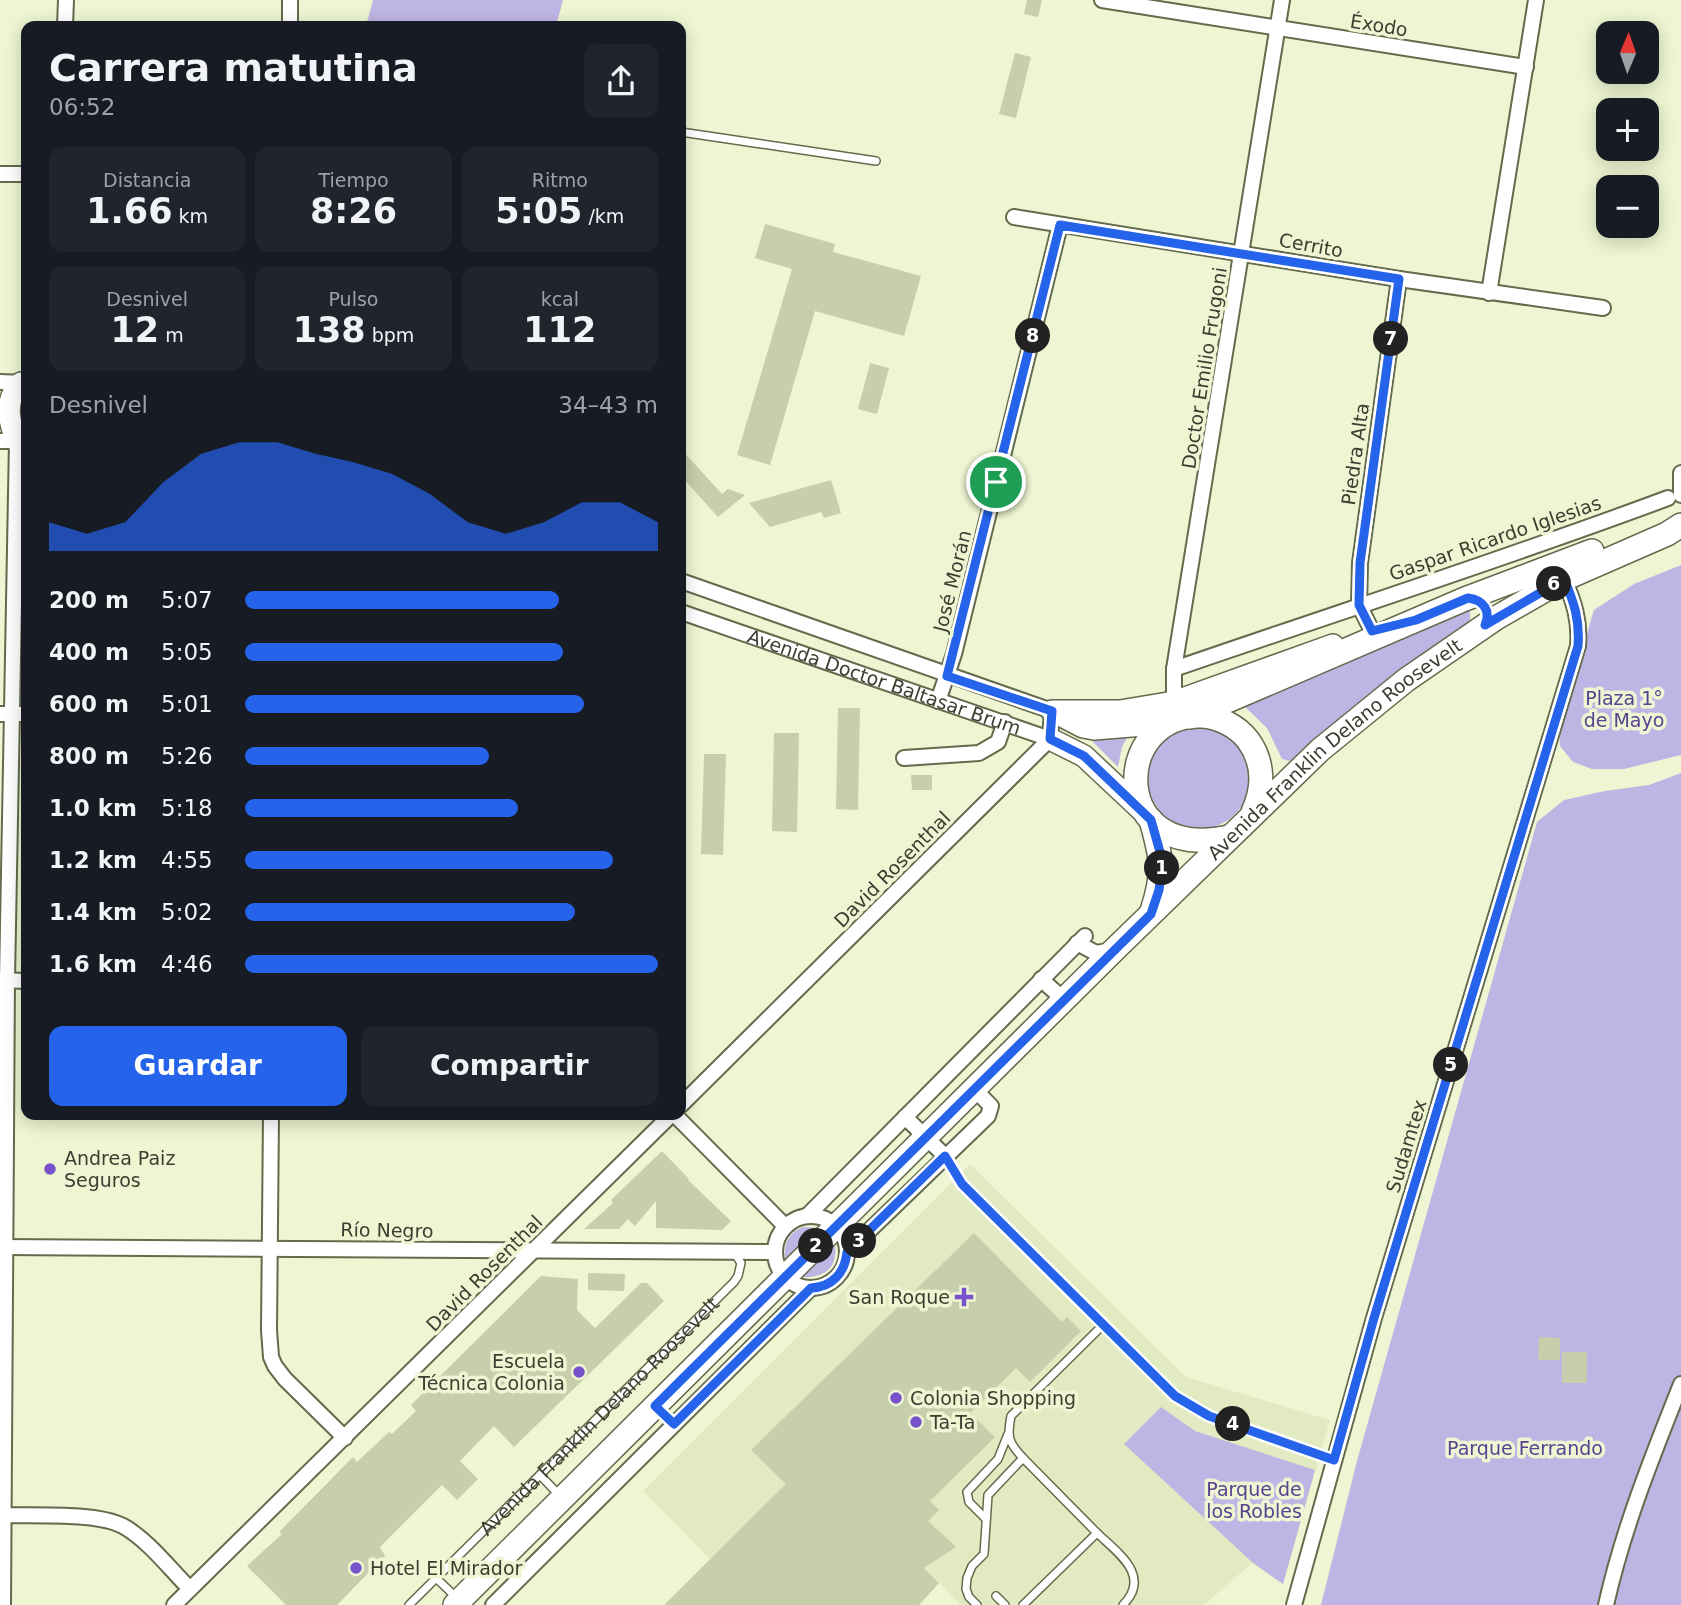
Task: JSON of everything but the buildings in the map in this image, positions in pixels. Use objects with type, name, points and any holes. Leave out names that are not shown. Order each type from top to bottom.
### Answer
[{"type":"main road","name":"Avenida Doctor Baltasar Brum","points":[[1177,714],[1558,561],[1665,524],[1681,523]]},
{"type":"main road","name":"Avenida Franklin Delano Roosevelt","points":[[457,1603],[974,1089],[1023,1019],[1064,1000],[1297,770],[1368,709],[1485,625],[1558,561]]},
{"type":"main road","points":[[1465,599],[1475,599],[1484,605],[1488,615],[1485,625]]},
{"type":"main road","points":[[1229,837],[1203,841],[1181,839],[1162,830],[1149,818],[1140,804],[1136,790],[1138,761],[1152,736],[1177,714],[1204,716],[1225,722],[1242,734],[1258,758],[1261,779],[1252,814]]},
{"type":"main road","points":[[1149,818],[1162,867],[1159,890],[1151,914]]},
{"type":"street","points":[[65,21],[66,0]]},
{"type":"street","points":[[290,0],[290,21]]},
{"type":"street","name":"Éxodo","points":[[1102,0],[1526,67]]},
{"type":"street","name":"Doctor Emilio Frugoni","points":[[1177,714],[1174,669],[1282,0]]},
{"type":"street","points":[[1489,293],[1536,0]]},
{"type":"street","points":[[0,174],[21,174]]},
{"type":"street","name":"Cerrito","points":[[1014,217],[1489,293],[1603,308]]},
{"type":"street","name":"José Morán","points":[[938,701],[947,676],[1060,225]]},
{"type":"street","name":"Piedra Alta","points":[[1372,631],[1359,605],[1360,563],[1399,279]]},
{"type":"street","points":[[3,1605],[1,1515],[4,980],[13,714],[15,441],[9,400],[16,383]]},
{"type":"street","points":[[1678,495],[1681,473]]},
{"type":"street","name":"Gaspar Ricardo Iglesias","points":[[1174,669],[1359,605],[1558,561],[1678,495]]},
{"type":"street","name":"Sudamtex","points":[[1294,1605],[1374,1318],[1578,646],[1580,628],[1576,607],[1558,561]]},
{"type":"street","name":"Avenida Doctor Baltasar Brum","points":[[686,583],[1052,711],[1083,727],[1094,729],[1177,714],[1372,631],[1416,620]]},
{"type":"street","name":"Avenida Doctor Baltasar Brum","points":[[686,614],[1050,739],[1084,756],[1149,818]]},
{"type":"street","points":[[1050,739],[1052,711]]},
{"type":"street","points":[[904,758],[979,752],[998,742],[1005,722]]},
{"type":"street","name":"David Rosenthal","points":[[686,1100],[1050,739]]},
{"type":"street","name":"Avenida Franklin Delano Roosevelt","points":[[807,1216],[905,1117],[1023,1019],[1041,979],[1081,940],[1096,953],[1116,948]]},
{"type":"street","points":[[1041,979],[1064,1000]]},
{"type":"street","points":[[847,1252],[988,1116],[991,1106],[974,1089]]},
{"type":"street","points":[[905,1117],[945,1156]]},
{"type":"street","points":[[271,1120],[271,1357],[285,1379],[345,1438]]},
{"type":"street","name":"David Rosenthal","points":[[174,1605],[668,1120]]},
{"type":"street","points":[[678,1120],[785,1226]]},
{"type":"street","points":[[807,1216],[824,1218],[837,1226],[844,1238],[847,1252],[844,1267],[836,1278],[826,1285],[811,1288],[800,1287],[785,1278],[778,1268],[774,1252],[778,1236],[785,1226],[807,1216]]},
{"type":"street","name":"Río Negro","points":[[3,1247],[774,1252]]},
{"type":"street","points":[[492,1605],[811,1288]]},
{"type":"street","points":[[1606,1605],[1614,1567],[1643,1478],[1681,1384]]},
{"type":"street","points":[[655,1406],[674,1424]]},
{"type":"street","points":[[584,1477],[603,1495]]},
{"type":"street","points":[[1,1515],[89,1518],[116,1523],[134,1533],[190,1589]]},
{"type":"lane","points":[[686,133],[876,161]]},
{"type":"lane","points":[[945,1156],[962,1184],[1175,1396],[1209,1416],[1334,1460]]},
{"type":"lane","name":"Avenida Franklin Delano Roosevelt","points":[[409,1605],[734,1282],[741,1263],[731,1252]]},
{"type":"lane","points":[[1103,1325],[1011,1416],[1009,1434],[1011,1445],[1131,1568],[1135,1588],[1133,1595],[1124,1605]]},
{"type":"lane","points":[[986,1519],[969,1502],[967,1492],[998,1458],[1009,1434]]},
{"type":"lane","points":[[977,1605],[966,1589],[967,1577],[972,1566],[984,1555],[988,1495],[1023,1458]]},
{"type":"lane","points":[[540,1475],[562,1498]]},
{"type":"lane","points":[[1023,1605],[1097,1532]]},
{"type":"lane","points":[[436,1578],[457,1603]]},
{"type":"lane","points":[[996,1596],[1005,1605]]},
{"type":"shaded area","name":"Colonia Shopping","points":[[970,1164],[1186,1377],[1330,1420],[1283,1584],[1252,1563],[1204,1605],[961,1605],[815,1455],[712,1561],[643,1491]]},
{"type":"green space","points":[[373,0],[563,0],[557,21],[367,21]]},
{"type":"green space","name":"Plaza 1° de Mayo","points":[[1681,565],[1681,755],[1624,769],[1592,769],[1573,762],[1560,746],[1559,726],[1594,610],[1634,584]]},
{"type":"green space","points":[[1460,608],[1470,611],[1470,622],[1379,687],[1290,761],[1282,759],[1267,728],[1244,706]]},
{"type":"green space","points":[[1199,727],[1219,730],[1242,749],[1247,758],[1250,778],[1247,798],[1228,821],[1219,826],[1199,829],[1179,826],[1156,807],[1151,798],[1148,778],[1151,758],[1170,735],[1179,730]]},
{"type":"green space","points":[[1129,734],[1122,747],[1118,767],[1090,739]]},
{"type":"green space","name":"Parque Ferrando","points":[[1681,773],[1681,1605],[1321,1605],[1357,1461],[1537,822],[1564,800],[1649,785]]},
{"type":"green space","points":[[803,1227],[821,1228],[786,1262],[787,1241]]},
{"type":"green space","points":[[835,1245],[834,1260],[828,1270],[817,1276],[803,1277]]},
{"type":"green space","name":"Parque de los Robles","points":[[1161,1407],[1195,1431],[1315,1470],[1283,1584],[1253,1563],[1124,1444]]},
{"type":"place","name":"Andrea Paiz Seguros","points":[[50,1169]]},
{"type":"place","name":"San Roque","points":[[964,1297]]},
{"type":"place","name":"Escuela Técnica Colonia","points":[[579,1372]]},
{"type":"place","name":"Colonia Shopping","points":[[896,1398]]},
{"type":"place","name":"Ta-Ta","points":[[916,1422]]},
{"type":"place","name":"Hotel El Mirador","points":[[356,1568]]},
{"type":"route","points":[[1060,225],[1399,279],[1360,563],[1359,605],[1372,631],[1416,620],[1468,598],[1479,600],[1484,605],[1488,615],[1485,625],[1564,579],[1576,607],[1580,628],[1578,646],[1374,1318],[1334,1460],[1209,1416],[1175,1396],[962,1184],[945,1156],[847,1252],[844,1267],[836,1278],[826,1285],[811,1288],[674,1424],[655,1406],[1151,914],[1161,883],[1162,867],[1158,844],[1148,816],[1084,756],[1050,739],[1052,711],[947,676],[996,482],[1060,225]]}]
